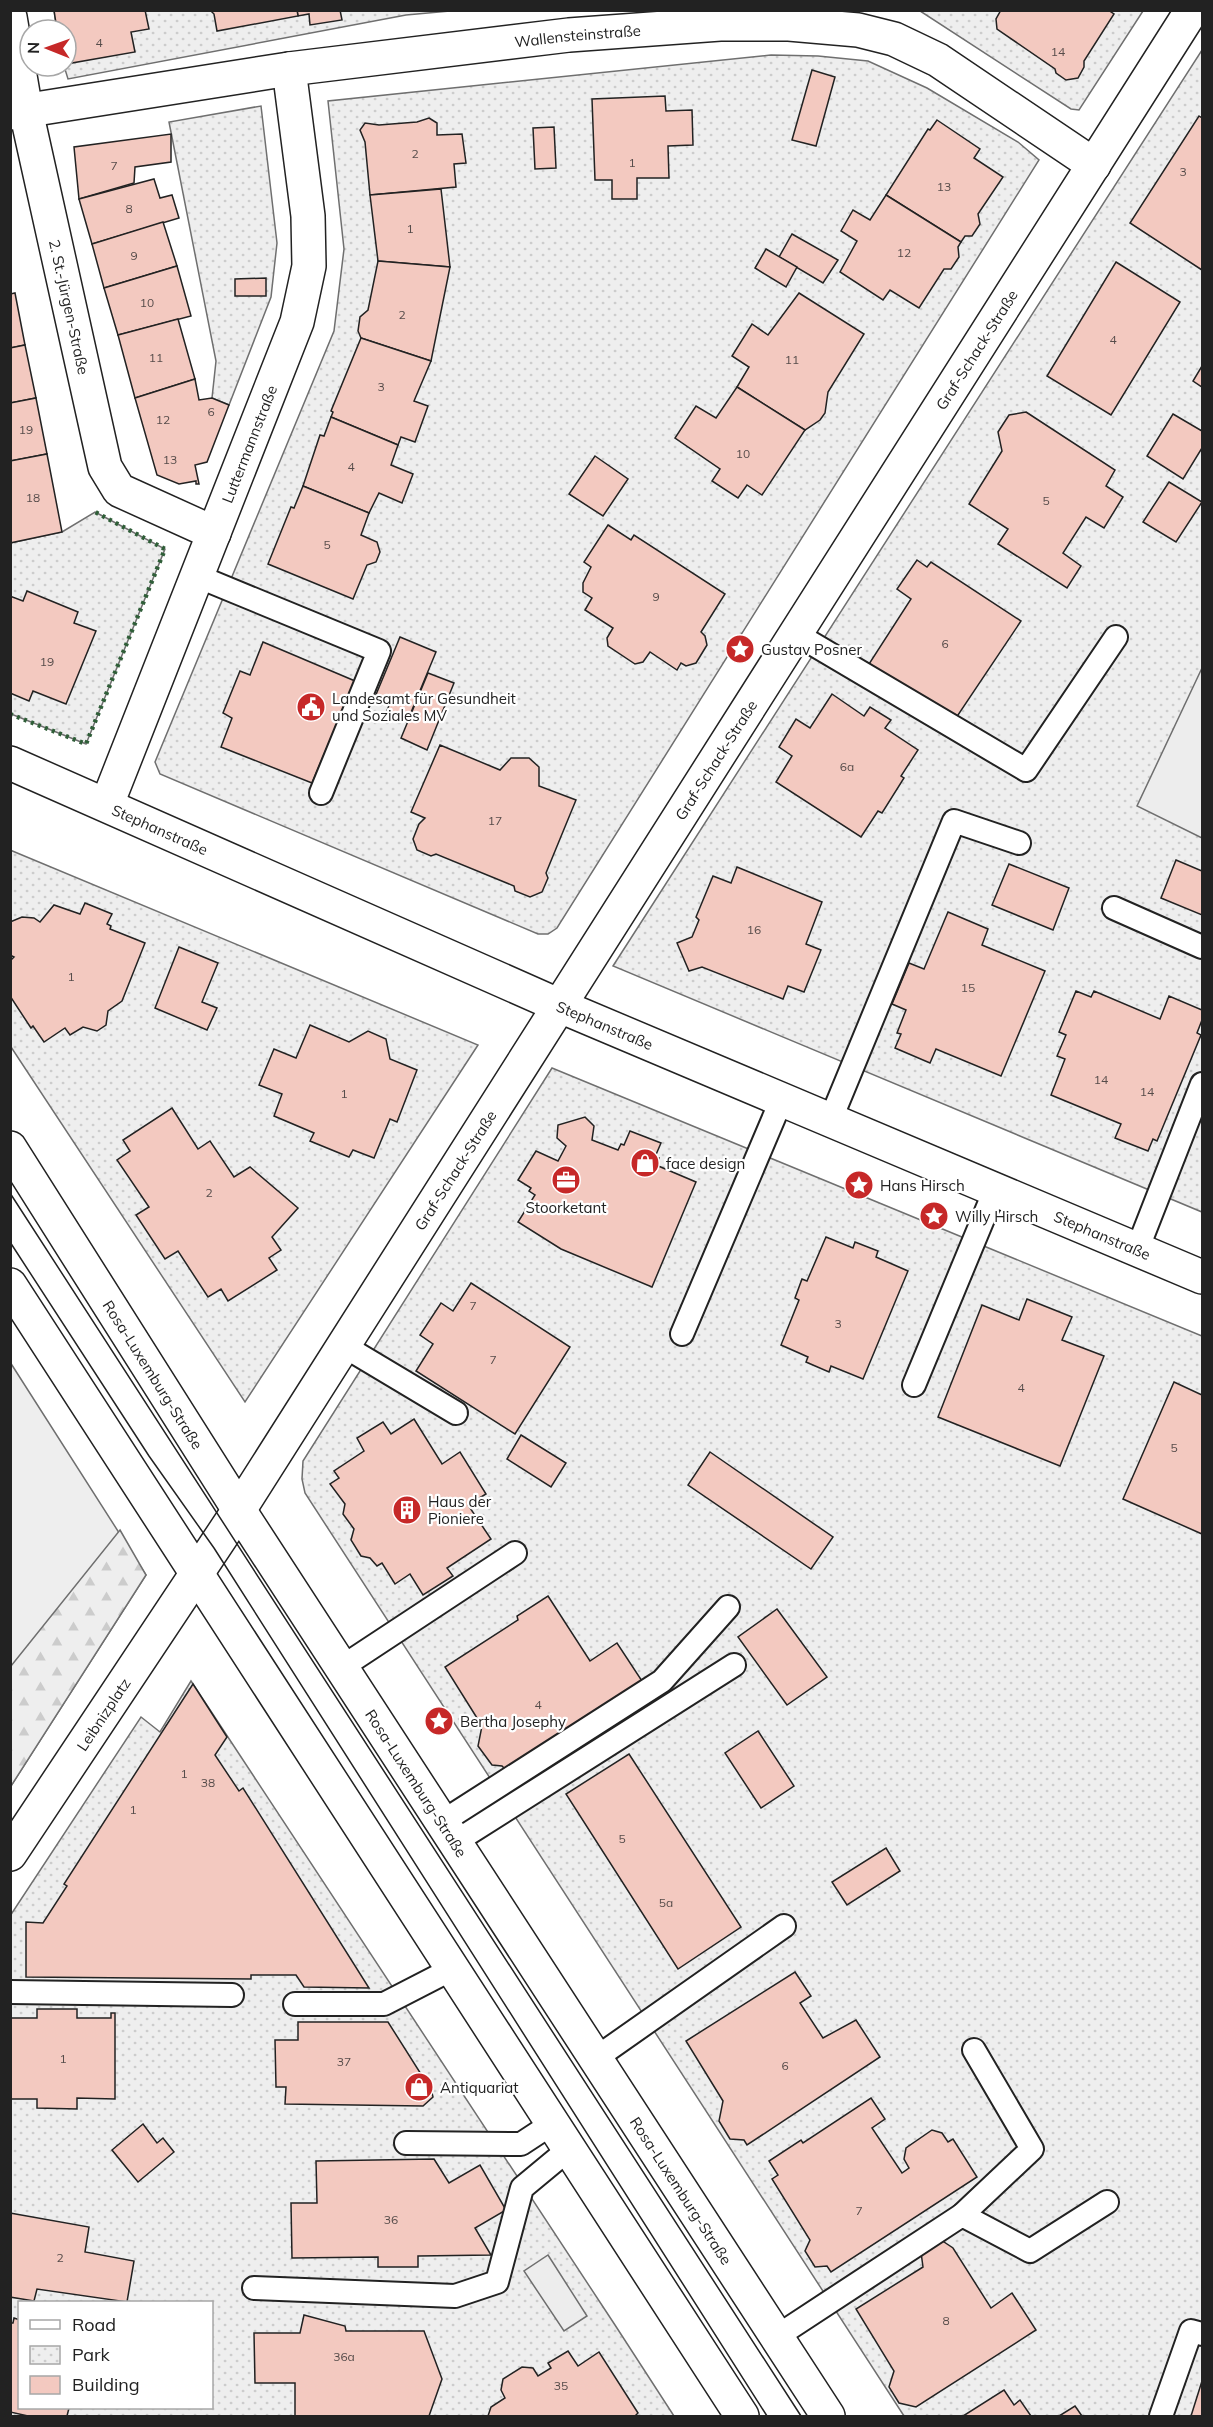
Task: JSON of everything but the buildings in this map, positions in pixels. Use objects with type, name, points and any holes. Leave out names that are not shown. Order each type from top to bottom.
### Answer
[{"type":"street","name":"Graf-Schack-Straße","points":[[239,1510],[1192,10]]},
{"type":"street","name":"2. St.-Jürgen-Straße","points":[[10,17],[18,112],[105,466],[119,490],[214,533]]},
{"type":"street","name":"Wallensteinstraße","points":[[18,112],[289,69],[569,35],[720,24],[789,24],[858,30],[894,39],[938,60],[1094,165]]},
{"type":"street","name":"Luttermannstraße","points":[[107,804],[297,322],[309,266],[308,216],[289,69]]},
{"type":"street","name":"Stephanstraße","points":[[10,763],[560,1006],[1203,1277]]},
{"type":"street","name":"Rosa-Luxemburg-Straße","points":[[10,1148],[239,1510],[828,2416]]},
{"type":"street","points":[[10,1285],[742,2416]]},
{"type":"street","name":"Leibnizplatz","points":[[10,1854],[239,1510]]},
{"type":"lane","points":[[197,576],[379,651],[321,793]]},
{"type":"lane","points":[[796,634],[1026,770],[1116,637]]},
{"type":"lane","points":[[830,1121],[954,821],[1019,843]]},
{"type":"lane","points":[[1113,908],[1203,947]]},
{"type":"lane","points":[[1137,1250],[1203,1084]]},
{"type":"lane","points":[[682,1334],[781,1101]]},
{"type":"lane","points":[[914,1385],[995,1190]]},
{"type":"lane","points":[[344,1346],[456,1413]]},
{"type":"lane","points":[[342,1667],[515,1552]]},
{"type":"lane","points":[[448,1832],[662,1681],[728,1607]]},
{"type":"lane","points":[[448,1832],[734,1665]]},
{"type":"lane","points":[[596,2058],[784,1926]]},
{"type":"lane","points":[[295,2004],[384,2004],[453,1969]]},
{"type":"lane","points":[[10,1992],[232,1995]]},
{"type":"lane","points":[[776,2337],[962,2215],[1032,2149],[974,2050]]},
{"type":"lane","points":[[406,2143],[521,2144],[561,2136]]},
{"type":"lane","points":[[254,2288],[455,2296],[497,2282],[522,2188],[561,2136]]},
{"type":"lane","points":[[962,2215],[1030,2252],[1107,2202]]},
{"type":"lane","points":[[1161,2416],[1191,2331],[1203,2334]]},
{"type":"green space","points":[[54,11],[450,11],[406,15],[78,77],[78,18],[55,18]]},
{"type":"green space","points":[[920,11],[1143,11],[1079,110],[1071,109]]},
{"type":"green space","points":[[1202,50],[1202,1212],[613,966]]},
{"type":"green space","points":[[771,55],[818,56],[868,61],[927,88],[1018,142],[1039,160],[557,928],[548,934],[538,934],[160,774],[155,762],[334,331],[344,249],[328,101]]},
{"type":"green space","points":[[261,106],[277,243],[271,297],[229,405],[212,398],[216,361],[169,122]]},
{"type":"green space","points":[[95,512],[165,549],[86,744],[11,714],[10,543],[62,532]]},
{"type":"green space","points":[[10,850],[478,1045],[245,1402],[11,1047]]},
{"type":"green space","points":[[552,1068],[1202,1336],[1202,2416],[904,2416],[305,1493],[302,1479],[303,1461]]},
{"type":"green space","points":[[10,1362],[146,1575],[11,1786],[10,1786]]},
{"type":"green space","points":[[120,1530],[146,1575],[11,1786],[11,1666]]},
{"type":"green space","points":[[191,1681],[674,2416],[11,2416],[10,1916],[141,1717],[160,1732]]},
{"type":"shaded area","points":[[1202,668],[1202,838],[1137,806]]},
{"type":"shaded area","points":[[548,2255],[587,2316],[564,2331],[524,2271]]},
{"type":"tram line","points":[[10,1193],[801,2416]]},
{"type":"tram line","points":[[10,1242],[149,1456],[214,1548],[767,2416]]},
{"type":"hedge","points":[[10,714],[86,744],[165,549],[95,512]]},
{"type":"place","name":"Gustav Posner","points":[[740,649]]},
{"type":"place","name":"Landesamt für Gesundheit und Soziales MV","points":[[311,707]]},
{"type":"place","name":"face design","points":[[645,1163]]},
{"type":"place","name":"Stoorketant","points":[[566,1180]]},
{"type":"place","name":"Hans Hirsch","points":[[859,1185]]},
{"type":"place","name":"Willy Hirsch","points":[[934,1216]]},
{"type":"place","name":"Haus der Pioniere","points":[[407,1510]]},
{"type":"place","name":"Bertha Josephy","points":[[439,1721]]},
{"type":"place","name":"Antiquariat","points":[[419,2087]]}]
